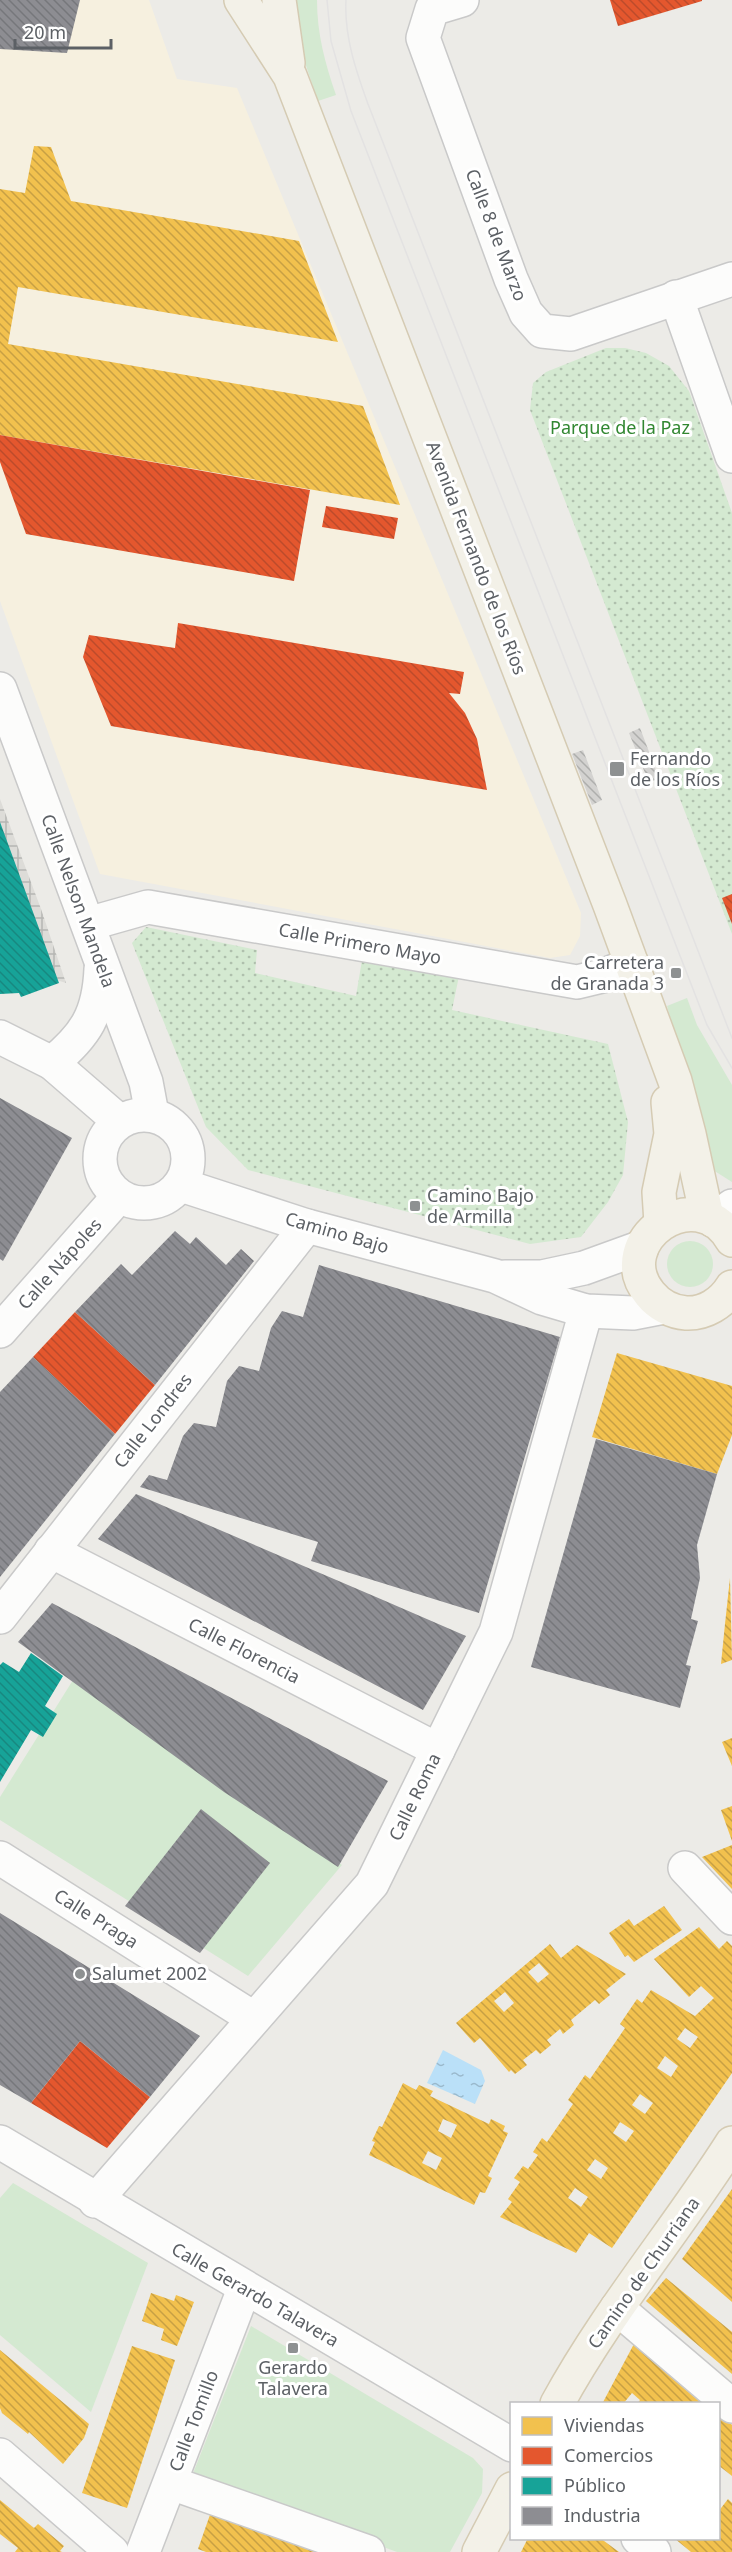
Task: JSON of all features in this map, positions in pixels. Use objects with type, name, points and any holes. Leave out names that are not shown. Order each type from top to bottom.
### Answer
[{"type":"main road","name":"Avenida Fernando de los Ríos","points":[[241,0],[290,76],[632,964],[675,1081],[689,1134],[721,1221]]},
{"type":"main road","name":"Avenida Fernando de los Ríos","points":[[279,0],[290,76]]},
{"type":"main road","name":"Avenida Fernando de los Ríos","points":[[659,1041],[671,1134],[652,1235],[640,1258],[643,1282],[648,1292],[664,1307]]},
{"type":"main road","points":[[652,1235],[683,1215],[721,1221]]},
{"type":"main road","points":[[664,1307],[689,1313],[725,1305]]},
{"type":"main road","name":"Camino de Churriana","points":[[558,2402],[574,2372],[617,2308],[696,2200],[732,2143]]},
{"type":"main road","points":[[479,2552],[510,2493]]},
{"type":"street","name":"Calle 8 de Marzo","points":[[462,0],[432,9],[423,38],[511,279],[526,313],[542,331],[571,334],[732,279]]},
{"type":"street","points":[[676,297],[732,456]]},
{"type":"street","name":"Calle Nelson Mandela","points":[[0,689],[146,1082],[152,1114]]},
{"type":"street","name":"Calle Primero Mayo","points":[[88,924],[148,907],[577,982],[602,976],[632,964]]},
{"type":"street","points":[[52,1063],[72,1046],[93,1017],[100,989],[102,967]]},
{"type":"street","points":[[0,1037],[52,1063],[119,1121]]},
{"type":"street","points":[[152,1114],[174,1125],[185,1141],[189,1157],[186,1176],[181,1185],[162,1200],[148,1204],[128,1201],[119,1196],[103,1177],[99,1161],[104,1139],[119,1121],[132,1115],[152,1114]]},
{"type":"street","name":"Camino Bajo","points":[[181,1185],[307,1226],[495,1276],[542,1298],[586,1311],[633,1312],[664,1307]]},
{"type":"street","name":"Calle Nápoles","points":[[0,1331],[119,1196]]},
{"type":"street","name":"Calle Londres","points":[[0,1617],[307,1226]]},
{"type":"street","name":"Camino Bajo","points":[[495,1276],[542,1277],[584,1268],[652,1235]]},
{"type":"street","name":"Calle Roma","points":[[95,2201],[372,1884],[496,1632],[586,1311]]},
{"type":"street","name":"Calle Florencia","points":[[51,1551],[438,1750]]},
{"type":"street","name":"Calle Praga","points":[[0,1858],[253,2018]]},
{"type":"street","points":[[685,1868],[732,1918]]},
{"type":"street","name":"Calle Gerardo Talavera","points":[[4,2152],[95,2201],[510,2444]]},
{"type":"street","name":"Calle Tomillo","points":[[143,2552],[244,2289]]},
{"type":"street","points":[[617,2308],[732,2406]]},
{"type":"street","points":[[0,2455],[112,2552]]},
{"type":"street","points":[[171,2482],[368,2552]]},
{"type":"street","points":[[640,2540],[654,2552]]},
{"type":"shaded area","points":[[0,0],[149,0],[177,79],[237,88],[581,913],[580,936],[570,955],[550,958],[100,874],[0,601]]},
{"type":"shaded area","points":[[0,799],[66,983],[47,977],[0,981]]},
{"type":"green space","points":[[291,0],[317,0],[322,48],[336,95],[318,101],[297,39]]},
{"type":"green space","name":"Parque de la Paz","points":[[606,348],[625,348],[646,353],[669,366],[689,391],[732,513],[732,934],[530,410],[533,383],[546,372]]},
{"type":"green space","points":[[146,927],[257,950],[255,973],[356,996],[362,960],[459,976],[452,1010],[608,1044],[628,1122],[623,1175],[608,1202],[581,1237],[530,1244],[248,1170],[206,1127],[132,943]]},
{"type":"green space","points":[[687,998],[697,1025],[732,1085],[732,1182],[713,1170],[667,1006]]},
{"type":"green space","points":[[690,1241],[706,1248],[713,1264],[706,1280],[690,1287],[674,1280],[667,1264],[674,1248]]},
{"type":"green space","points":[[73,1680],[342,1865],[248,1976],[0,1820],[0,1797]]},
{"type":"green space","points":[[13,2183],[148,2263],[91,2412],[0,2335],[0,2198]]},
{"type":"green space","points":[[251,2326],[473,2458],[483,2469],[482,2493],[450,2552],[397,2552],[192,2476]]},
{"type":"water","points":[[443,2050],[481,2070],[485,2081],[475,2104],[427,2083]]},
{"type":"building: Viviendas","points":[[34,146],[51,147],[71,201],[299,241],[338,342],[18,287],[8,344],[363,406],[400,505],[0,435],[0,189],[25,193]]},
{"type":"building: Viviendas","points":[[617,1353],[732,1386],[732,1435],[717,1474],[592,1437]]},
{"type":"building: Viviendas","points":[[730,1578],[732,1660],[721,1664],[725,1624]]},
{"type":"building: Viviendas","points":[[732,1738],[732,1766],[722,1742]]},
{"type":"building: Viviendas","points":[[732,1806],[732,1841],[721,1810]]},
{"type":"building: Viviendas","points":[[732,1845],[732,1889],[702,1857]]},
{"type":"building: Viviendas","points":[[664,1906],[682,1930],[634,1962],[628,1955],[625,1957],[609,1933],[629,1919],[634,1926]]},
{"type":"building: Viviendas","points":[[699,1927],[719,1949],[727,1941],[732,1946],[732,2073],[612,2248],[589,2233],[576,2253],[500,2217],[512,2202],[508,2199],[520,2182],[514,2178],[523,2166],[528,2169],[538,2155],[533,2152],[542,2138],[547,2142],[573,2104],[568,2100],[585,2075],[590,2079],[625,2028],[620,2024],[637,1999],[642,2003],[651,1990],[695,2016],[714,1998],[701,1986],[689,1997],[654,1959]],"holes":[[[685,2028],[698,2037],[690,2048],[677,2039]],[[665,2056],[678,2066],[671,2077],[657,2068]],[[640,2094],[653,2103],[645,2114],[632,2105]],[[620,2122],[634,2131],[626,2142],[613,2133]],[[595,2159],[608,2168],[601,2179],[587,2170]],[[575,2188],[588,2197],[581,2207],[568,2198]]]},
{"type":"building: Viviendas","points":[[550,1944],[561,1958],[577,1945],[626,1974],[606,1990],[610,1995],[599,2004],[595,2000],[571,2020],[574,2025],[563,2034],[560,2029],[547,2040],[551,2045],[540,2054],[536,2050],[523,2060],[527,2065],[515,2074],[511,2070],[509,2072],[480,2038],[474,2043],[456,2023]],"holes":[[[539,1963],[549,1974],[538,1983],[528,1972]],[[505,1992],[514,2003],[504,2012],[494,2001]]]},
{"type":"building: Viviendas","points":[[403,2083],[416,2090],[419,2085],[433,2091],[430,2096],[489,2124],[491,2119],[505,2126],[503,2131],[508,2133],[488,2176],[492,2178],[485,2193],[480,2192],[474,2205],[369,2155],[375,2142],[372,2141],[379,2126],[382,2127]],"holes":[[[443,2119],[457,2125],[451,2138],[438,2131]],[[428,2151],[442,2158],[436,2170],[422,2163]]]},
{"type":"building: Viviendas","points":[[732,2189],[732,2302],[682,2259]]},
{"type":"building: Viviendas","points":[[666,2278],[732,2332],[732,2374],[646,2301]]},
{"type":"building: Viviendas","points":[[151,2293],[174,2301],[176,2295],[194,2302],[177,2346],[161,2340],[164,2329],[142,2321]]},
{"type":"building: Viviendas","points":[[635,2342],[705,2402],[638,2402],[640,2400],[632,2393],[625,2402],[603,2402]]},
{"type":"building: Viviendas","points":[[132,2346],[175,2360],[127,2508],[82,2493]]},
{"type":"building: Viviendas","points":[[0,2350],[89,2424],[84,2438],[63,2464],[29,2432],[28,2434],[2,2413],[0,2408]]},
{"type":"building: Viviendas","points":[[720,2415],[732,2425],[732,2476],[720,2467]]},
{"type":"building: Viviendas","points":[[728,2499],[732,2503],[732,2552],[691,2552],[676,2540],[720,2540],[720,2509]]},
{"type":"building: Viviendas","points":[[0,2500],[34,2528],[38,2524],[64,2546],[60,2551],[62,2552],[15,2552],[18,2548],[0,2534]]},
{"type":"building: Viviendas","points":[[212,2509],[326,2552],[206,2552],[198,2549]]},
{"type":"building: Viviendas","points":[[527,2540],[603,2540],[619,2552],[521,2552]]},
{"type":"building: Comercios","points":[[610,0],[702,0],[702,1],[618,26]]},
{"type":"building: Comercios","points":[[0,435],[310,490],[294,581],[26,534],[0,462]]},
{"type":"building: Comercios","points":[[326,506],[398,518],[394,539],[322,527]]},
{"type":"building: Comercios","points":[[178,623],[464,672],[460,694],[449,693],[465,713],[477,739],[487,790],[111,726],[83,657],[89,635],[175,648]]},
{"type":"building: Comercios","points":[[732,894],[732,924],[722,898]]},
{"type":"building: Comercios","points":[[75,1312],[155,1385],[115,1434],[33,1357]]},
{"type":"building: Comercios","points":[[80,2041],[150,2097],[107,2148],[31,2103]]},
{"type":"building: Público","points":[[0,822],[59,983],[21,997],[19,993],[0,994]]},
{"type":"building: Público","points":[[31,1653],[63,1676],[45,1706],[57,1714],[43,1737],[31,1730],[0,1782],[0,1665],[3,1662],[19,1672]]},
{"type":"building: Industria","points":[[0,0],[80,0],[67,53],[0,49]]},
{"type":"building: Industria","points":[[0,1098],[72,1138],[3,1261],[0,1259]]},
{"type":"building: Industria","points":[[175,1231],[190,1244],[196,1237],[226,1265],[241,1249],[254,1261],[155,1385],[75,1312],[121,1264],[132,1275]]},
{"type":"building: Industria","points":[[319,1265],[560,1337],[479,1613],[311,1561],[318,1542],[140,1487],[149,1475],[167,1480],[183,1436],[194,1423],[216,1427],[227,1381],[239,1366],[259,1371],[271,1328],[282,1311],[303,1317]]},
{"type":"building: Industria","points":[[33,1357],[115,1434],[0,1577],[0,1392]]},
{"type":"building: Industria","points":[[596,1439],[717,1474],[697,1545],[700,1578],[691,1619],[698,1621],[686,1665],[691,1666],[680,1708],[531,1667]]},
{"type":"building: Industria","points":[[136,1494],[466,1636],[423,1710],[98,1539]]},
{"type":"building: Industria","points":[[52,1603],[388,1781],[338,1867],[224,1792],[18,1642]]},
{"type":"building: Industria","points":[[201,1809],[270,1863],[200,1953],[125,1906]]},
{"type":"building: Industria","points":[[0,1913],[200,2036],[150,2097],[80,2041],[31,2103],[0,2085]]},
{"type":"building: Otros","points":[[640,728],[659,778],[649,783],[629,733]]},
{"type":"building: Otros","points":[[583,750],[602,800],[592,805],[572,754]]},
{"type":"tram line","points":[[327,0],[331,41],[351,111],[707,1025],[732,1068]]},
{"type":"tram line","points":[[346,0],[349,40],[368,104],[732,1038]]},
{"type":"place","name":"Fernando de los Ríos","points":[[617,769]]},
{"type":"place","name":"Carretera de Granada 3","points":[[676,973]]},
{"type":"place","name":"Camino Bajo de Armilla","points":[[415,1206]]},
{"type":"place","name":"Salumet 2002","points":[[80,1974]]},
{"type":"place","name":"Gerardo Talavera","points":[[293,2348]]}]
